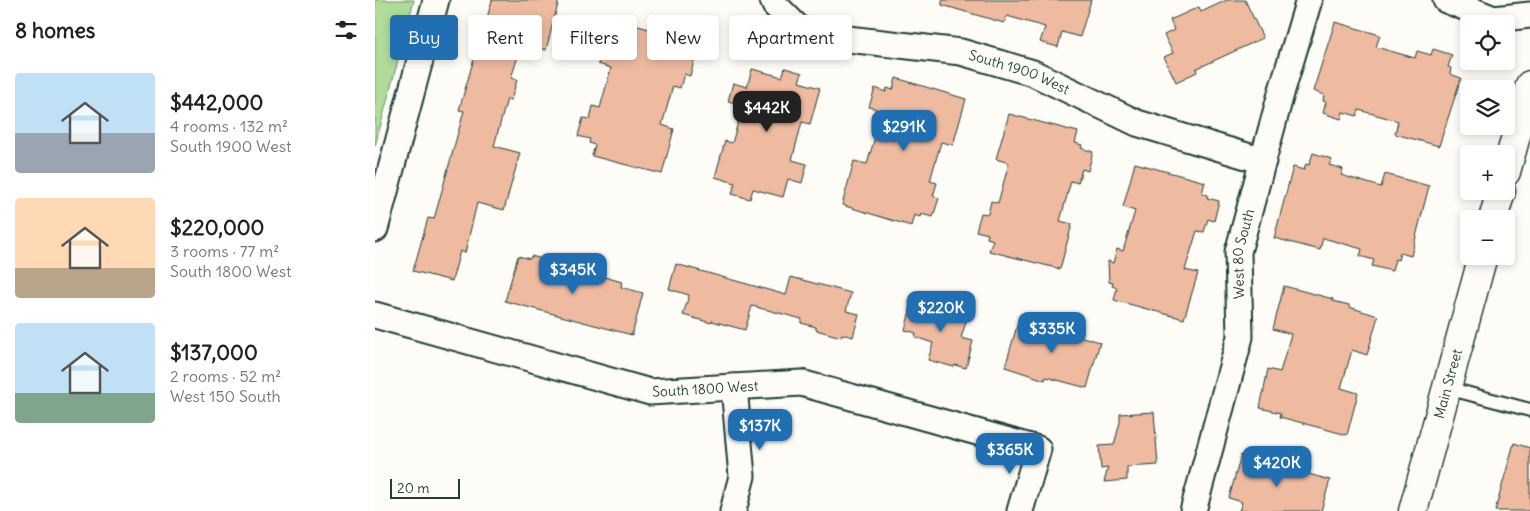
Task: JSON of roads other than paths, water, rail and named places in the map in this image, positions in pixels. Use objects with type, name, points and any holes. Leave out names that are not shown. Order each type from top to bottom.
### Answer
[{"type":"main road","points":[[1515,146],[1526,115],[1530,85]]},
{"type":"main road","name":"Main Street","points":[[1413,511],[1481,265]]},
{"type":"street","points":[[375,229],[436,0]]},
{"type":"street","name":"West 80 South","points":[[1193,511],[1240,336],[1238,252],[1309,0]]},
{"type":"street","points":[[1446,0],[1494,19],[1530,15]]},
{"type":"street","name":"South 1900 West","points":[[774,3],[804,34],[961,52],[1033,73],[1137,123],[1263,161]]},
{"type":"street","name":"South 1800 West","points":[[375,315],[650,392],[801,383],[1038,450],[1020,511]]},
{"type":"street","points":[[733,511],[742,476],[734,387]]},
{"type":"lane","points":[[1447,388],[1530,410]]}]
